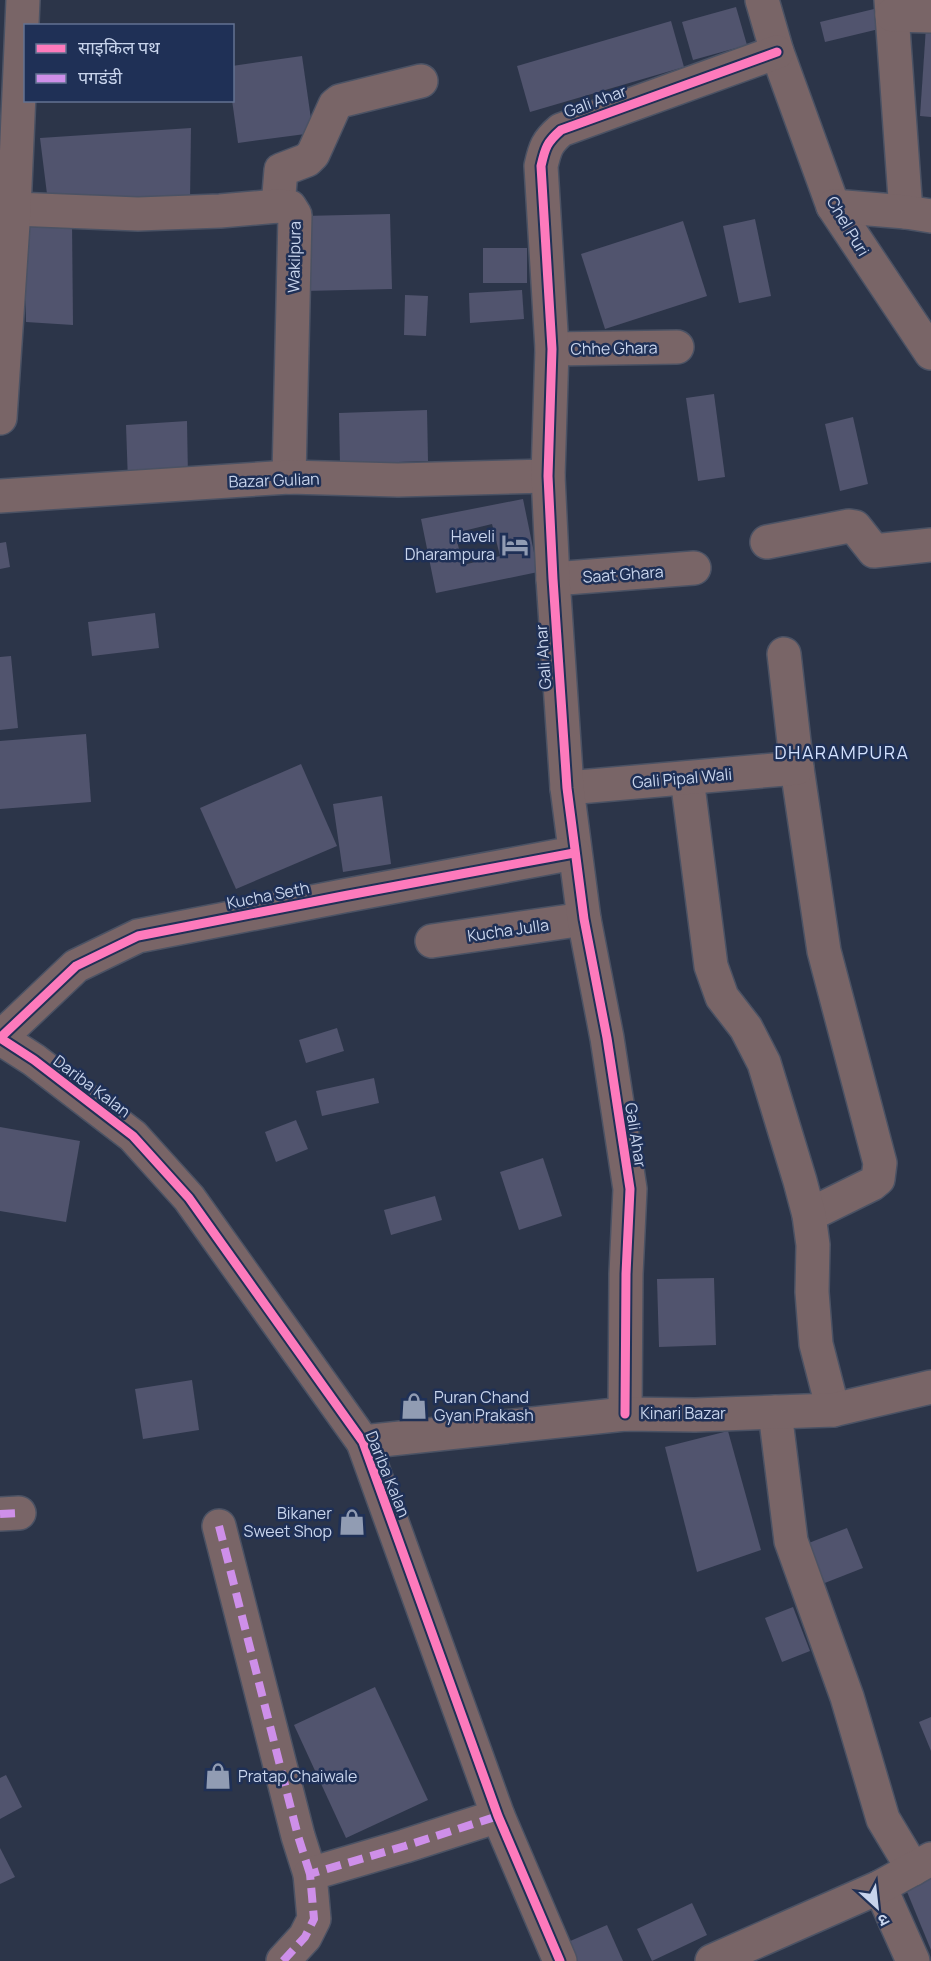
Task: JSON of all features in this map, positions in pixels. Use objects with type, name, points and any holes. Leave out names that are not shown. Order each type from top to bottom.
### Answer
[{"type":"street","name":"Chel Puri","points":[[762,0],[777,52],[833,206],[931,353]]},
{"type":"street","points":[[833,206],[919,214],[892,7],[931,16]]},
{"type":"street","points":[[0,49],[22,11]]},
{"type":"street","points":[[0,418],[14,209],[22,11]]},
{"type":"street","name":"Gali Ahar","points":[[625,1414],[626,1274],[630,1189],[607,1038],[584,919],[567,789],[548,476],[552,349],[541,166],[549,140],[561,130],[777,52]]},
{"type":"street","points":[[278,206],[281,170],[307,160],[313,154],[335,105],[340,101],[421,81]]},
{"type":"street","name":"Wakilpura","points":[[14,209],[148,214],[290,207],[295,215],[289,477]]},
{"type":"street","name":"Chhe Ghara","points":[[552,349],[676,347]]},
{"type":"street","name":"Bazar Gulian","points":[[0,496],[289,477],[398,480],[548,476]]},
{"type":"street","points":[[767,542],[849,526],[857,530],[874,551],[931,545]]},
{"type":"street","name":"Saat Ghara","points":[[553,579],[694,568]]},
{"type":"street","points":[[784,654],[817,911],[828,969],[880,1163],[878,1179],[873,1184],[809,1215]]},
{"type":"street","name":"Gali Pipal Wali","points":[[567,789],[797,768]]},
{"type":"street","points":[[687,778],[713,974],[722,997],[746,1028],[764,1064],[809,1215],[813,1245],[812,1292],[816,1344],[833,1410]]},
{"type":"street","name":"Kucha Seth","points":[[0,1038],[76,966],[138,936],[574,853]]},
{"type":"street","name":"Kucha Julla","points":[[432,941],[584,919]]},
{"type":"street","name":"Dariba Kalan","points":[[0,1038],[34,1060],[133,1136],[189,1198],[363,1442],[498,1816],[560,1961]]},
{"type":"street","name":"Kinari Bazar","points":[[363,1442],[625,1414],[833,1410],[927,1398]]},
{"type":"street","points":[[712,1961],[880,1887],[922,1864],[883,1819],[847,1697],[792,1541],[776,1412]]},
{"type":"street","points":[[219,1526],[298,1836],[310,1874],[314,1919],[304,1937],[283,1961]]},
{"type":"street","points":[[310,1874],[498,1816]]},
{"type":"street","points":[[880,1887],[913,1961]]},
{"type":"building","points":[[736,7],[747,45],[693,60],[682,22]]},
{"type":"building","points":[[874,9],[879,29],[825,42],[820,22]]},
{"type":"building","points":[[671,21],[684,67],[530,112],[517,66]]},
{"type":"building","points":[[926,27],[931,27],[931,117],[920,116]]},
{"type":"building","points":[[302,56],[313,133],[238,143],[232,102],[234,66]]},
{"type":"building","points":[[191,128],[190,201],[48,202],[40,138]]},
{"type":"building","points":[[390,214],[392,289],[304,291],[303,216]]},
{"type":"building","points":[[24,218],[72,222],[73,325],[26,322]]},
{"type":"building","points":[[755,219],[771,296],[739,303],[723,226]]},
{"type":"building","points":[[683,221],[707,296],[605,329],[581,254]]},
{"type":"building","points":[[483,248],[527,248],[527,283],[483,283]]},
{"type":"building","points":[[522,290],[524,319],[470,323],[469,293]]},
{"type":"building","points":[[405,295],[428,296],[426,336],[404,335]]},
{"type":"building","points":[[714,394],[725,477],[698,481],[686,398]]},
{"type":"building","points":[[427,410],[428,461],[340,464],[339,413]]},
{"type":"building","points":[[853,417],[868,484],[840,491],[825,424]]},
{"type":"building","points":[[187,421],[188,478],[128,482],[126,425]]},
{"type":"building","name":"Haveli Dharampura","points":[[523,499],[538,572],[436,593],[421,519]],"holes":[[[492,524],[500,556],[463,565],[455,533]]]},
{"type":"building","points":[[6,542],[10,567],[0,569],[0,543]]},
{"type":"building","points":[[155,613],[159,648],[92,656],[88,622]]},
{"type":"building","points":[[11,656],[18,728],[0,730],[0,657]]},
{"type":"building","points":[[86,734],[91,802],[0,809],[0,741]]},
{"type":"building","points":[[301,764],[337,846],[236,889],[200,808]]},
{"type":"building","points":[[382,796],[391,864],[343,872],[333,804]]},
{"type":"building","points":[[337,1028],[344,1051],[306,1063],[299,1040]]},
{"type":"building","points":[[374,1078],[379,1103],[322,1116],[316,1091]]},
{"type":"building","points":[[296,1120],[308,1149],[276,1162],[265,1132]]},
{"type":"building","points":[[0,1127],[80,1141],[66,1222],[0,1211]]},
{"type":"building","points":[[543,1158],[562,1216],[519,1230],[500,1172]]},
{"type":"building","points":[[435,1196],[442,1220],[391,1235],[384,1210]]},
{"type":"building","points":[[714,1278],[716,1345],[659,1347],[657,1279]]},
{"type":"building","points":[[192,1380],[199,1430],[143,1439],[135,1389]]},
{"type":"building","points":[[728,1431],[761,1550],[697,1572],[665,1447]]},
{"type":"building","points":[[847,1528],[863,1568],[812,1588],[796,1548]]},
{"type":"building","points":[[793,1607],[810,1651],[782,1662],[765,1618]]},
{"type":"building","points":[[375,1687],[428,1800],[346,1838],[294,1725]]},
{"type":"building","points":[[931,1717],[931,1751],[919,1722]]},
{"type":"building","points":[[6,1775],[22,1807],[0,1819],[0,1778]]},
{"type":"building","points":[[0,1848],[15,1877],[0,1884]]},
{"type":"building","points":[[931,1870],[931,1950],[903,1882]]},
{"type":"building","points":[[692,1903],[707,1935],[652,1961],[637,1929]]},
{"type":"building","points":[[607,1925],[623,1961],[576,1961],[568,1942]]},
{"type":"marked path","points":[[0,1514],[19,1513]]},
{"type":"marked path","points":[[219,1526],[298,1836],[310,1874]]},
{"type":"marked path","points":[[283,1961],[305,1937],[314,1919],[310,1874],[498,1816]]},
{"type":"cycle path","points":[[625,1414],[626,1274],[630,1189],[607,1038],[584,919],[567,788],[548,476],[552,349],[541,166],[547,146],[561,130],[777,52]]},
{"type":"cycle path","points":[[560,1961],[498,1816],[363,1442],[189,1198],[133,1136],[34,1060],[0,1038],[76,966],[138,936],[574,853]]},
{"type":"place","name":"Haveli Dharampura","points":[[515,545]]},
{"type":"place","name":"Puran Chand Gyan Prakash","points":[[414,1406]]},
{"type":"place","name":"Bikaner Sweet Shop","points":[[352,1522]]},
{"type":"place","name":"Pratap Chaiwale","points":[[218,1776]]},
{"type":"district","name":"DHARAMPURA","points":[[842,753]]}]
